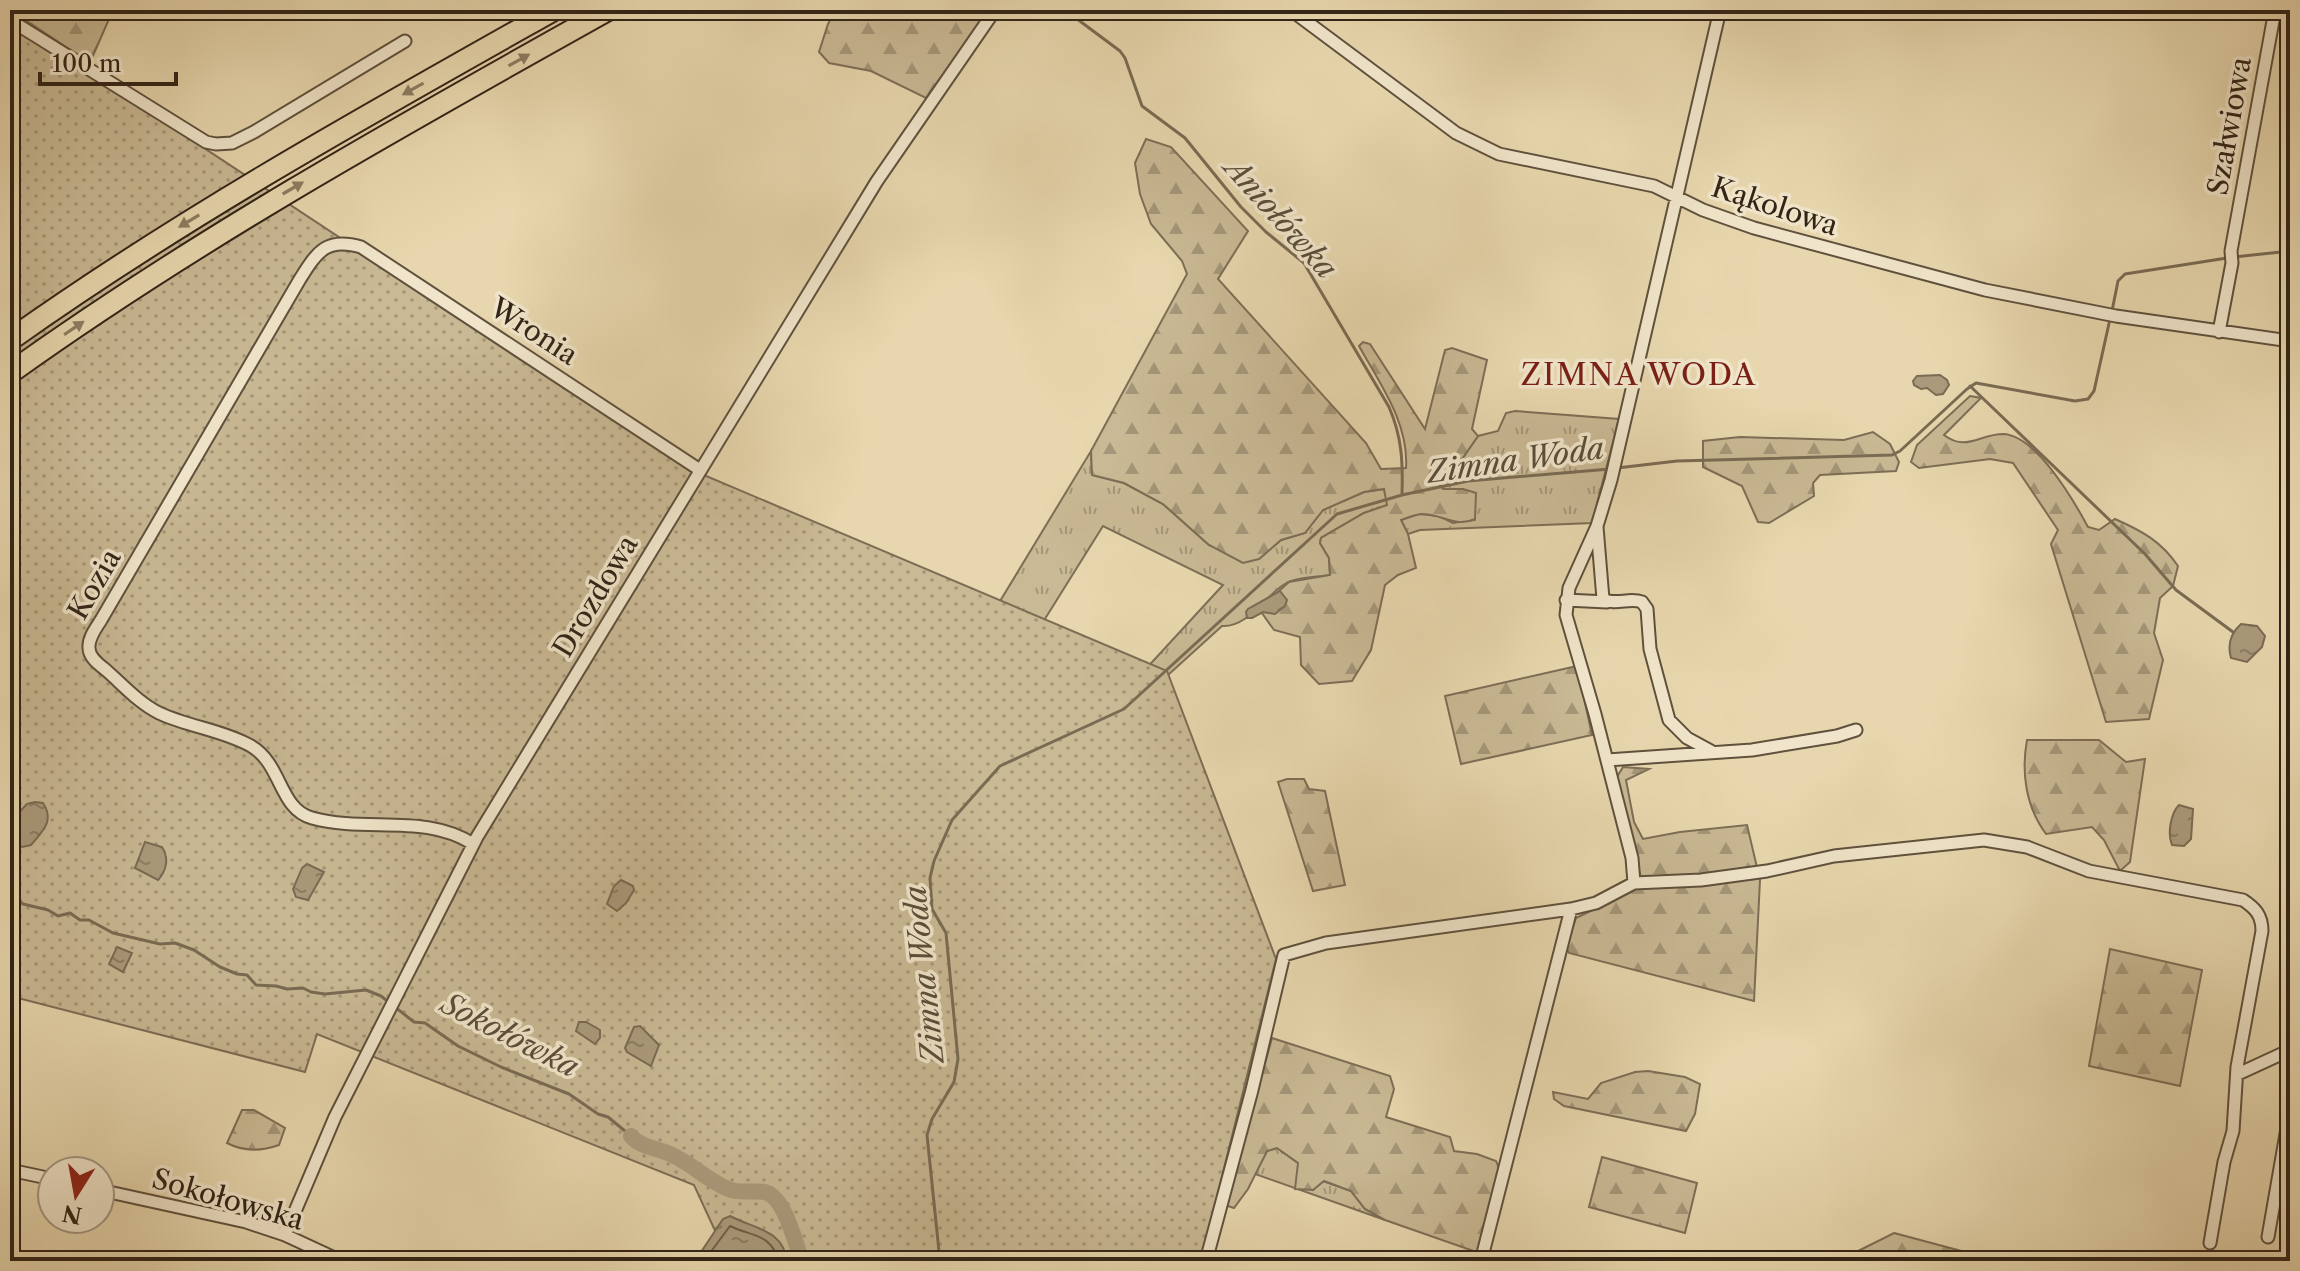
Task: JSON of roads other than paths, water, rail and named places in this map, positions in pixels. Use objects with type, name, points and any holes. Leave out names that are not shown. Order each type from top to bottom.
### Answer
[{"type":"highway","points":[[10,340],[159,239],[325,139],[554,10]]},
{"type":"highway","points":[[10,373],[171,262],[238,220],[608,10]]},
{"type":"street","name":"Drozdowa","points":[[285,1235],[335,1117],[473,844],[898,148],[995,10]]},
{"type":"street","name":"Kąkolowa","points":[[1291,10],[1456,133],[1480,146],[1510,156],[1654,186],[1716,215],[1985,290],[2111,315],[2290,341]]},
{"type":"street","points":[[1634,883],[1632,858],[1607,760],[1569,630],[1566,600],[1611,480],[1720,10]]},
{"type":"street","name":"Szałwiowa","points":[[2219,332],[2275,10]]},
{"type":"street","points":[[10,20],[206,142],[216,144],[232,143],[254,132],[405,41]]},
{"type":"street","name":"Wronia","points":[[338,243],[361,247],[377,256],[700,470]]},
{"type":"street","name":"Kozia","points":[[338,243],[315,255],[300,279],[101,620],[89,643],[89,650],[96,661],[146,705],[162,714],[225,734],[267,757],[283,790],[299,812],[321,820],[376,826],[429,826],[473,844]]},
{"type":"street","points":[[1597,523],[1601,594],[1608,602]]},
{"type":"street","points":[[1566,600],[1642,602],[1647,609],[1650,649],[1669,720],[1687,738],[1711,751]]},
{"type":"street","points":[[1607,760],[1759,749],[1856,730]]},
{"type":"street","points":[[1206,1261],[1284,955],[1326,943],[1571,909],[1596,903],[1634,883],[1701,880],[1767,871],[1834,856],[1984,840],[2027,847],[2075,867],[2109,876],[2229,895],[2251,905],[2262,920],[2238,1074],[2233,1131],[2224,1162],[2210,1243]]},
{"type":"street","points":[[1481,1261],[1571,909]]},
{"type":"street","points":[[2238,1074],[2290,1050]]},
{"type":"street","points":[[2268,1237],[2290,1111]]},
{"type":"street","points":[[10,1170],[36,1176]]},
{"type":"street","name":"Sokołowska","points":[[116,1194],[246,1222],[285,1235],[341,1261]]},
{"type":"water","points":[[1940,375],[1949,385],[1943,394],[1936,395],[1927,388],[1914,385],[1917,376]]},
{"type":"water","points":[[1280,591],[1287,600],[1285,606],[1275,614],[1263,612],[1247,618],[1248,609]]},
{"type":"water","points":[[2241,624],[2257,626],[2265,636],[2262,647],[2247,662],[2231,658],[2229,648]]},
{"type":"water","points":[[43,803],[47,821],[31,845],[22,847],[10,840],[10,822],[27,804]]},
{"type":"water","points":[[2179,805],[2193,809],[2191,839],[2184,846],[2172,845],[2170,835],[2172,818]]},
{"type":"water","points":[[145,842],[162,847],[166,855],[166,864],[158,880],[135,868]]},
{"type":"water","points":[[307,864],[324,872],[308,900],[296,897],[293,889],[302,868]]},
{"type":"water","points":[[621,880],[633,886],[634,890],[617,911],[607,904],[614,886]]},
{"type":"water","points":[[117,947],[132,953],[123,972],[109,964]]},
{"type":"water","points":[[579,1022],[586,1022],[600,1030],[600,1038],[595,1044],[576,1031]]},
{"type":"water","points":[[640,1026],[659,1045],[651,1066],[625,1048],[634,1027]]},
{"type":"water","points":[[730,1216],[774,1236],[780,1242],[787,1261],[695,1261],[723,1219]]},
{"type":"waterway","name":"Aniołówka","points":[[1065,10],[1120,51],[1142,106],[1185,138],[1241,207],[1304,263],[1389,407],[1401,450],[1402,494]]},
{"type":"waterway","name":"Zimna Woda","points":[[2234,257],[2290,251]]},
{"type":"waterway","name":"Zimna Woda","points":[[2112,311],[2118,281],[2125,274],[2227,258]]},
{"type":"waterway","name":"Zimna Woda","points":[[1617,468],[1677,461],[1892,455],[1976,383],[2075,401],[2088,399],[2094,391],[2110,319]]},
{"type":"waterway","points":[[1970,386],[2145,554],[2176,590],[2233,632]]},
{"type":"waterway","name":"Zimna Woda","points":[[940,1261],[927,1135],[932,1119],[954,1082],[958,1059],[946,933],[932,909],[930,878],[952,820],[1000,766],[1124,709],[1337,514],[1402,495],[1468,481],[1610,469]]},
{"type":"waterway","name":"Sokołówka","points":[[10,894],[23,904],[48,910],[58,916],[70,913],[113,933],[160,944],[175,943],[194,950],[220,967],[247,975],[256,985],[303,988],[325,994],[366,990],[381,996],[414,1022],[425,1023],[458,1046],[569,1094],[598,1114],[608,1117],[631,1136]]},
{"type":"waterway","name":"Sokołówka","points":[[631,1136],[644,1145],[678,1158],[728,1189],[765,1192],[772,1196],[784,1211],[802,1261]]},
{"type":"district","name":"ZIMNA WODA","points":[[1639,374]]}]
